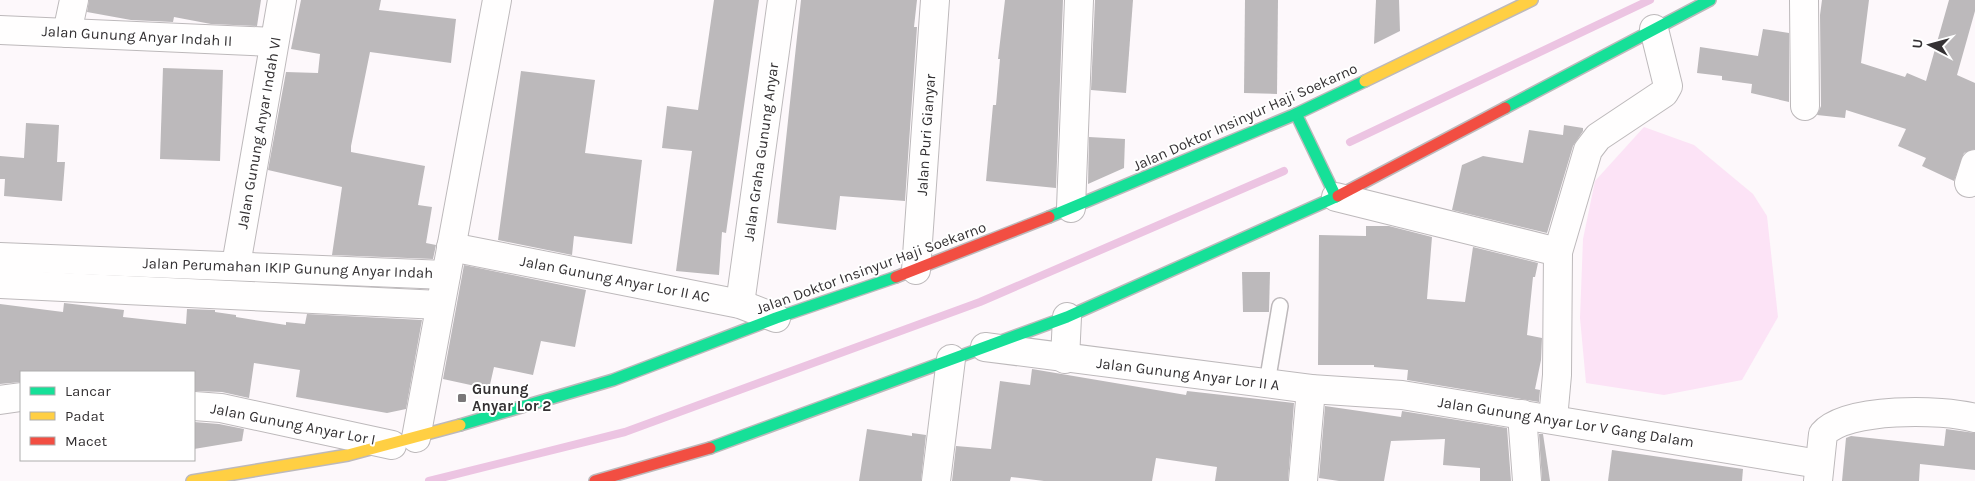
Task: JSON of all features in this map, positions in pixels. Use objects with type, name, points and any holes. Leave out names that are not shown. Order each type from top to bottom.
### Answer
[{"type":"main road","name":"Jalan Doktor Insinyur Haji Soekarno","points":[[192,481],[348,455],[404,441],[613,380],[776,318],[916,270],[1071,208],[1296,114],[1532,0]]},
{"type":"main road","points":[[594,481],[716,446],[1067,317],[1336,197],[1710,0]]},
{"type":"main road","points":[[1296,114],[1336,197]]},
{"type":"street","points":[[68,33],[74,0]]},
{"type":"street","name":"Jalan Gunung Anyar Indah VI","points":[[236,265],[282,0]]},
{"type":"street","name":"Jalan Perumahan IKIP Gunung Anyar Indah","points":[[0,256],[446,275],[498,0]]},
{"type":"street","name":"Jalan Graha Gunung Anyar","points":[[740,304],[782,0]]},
{"type":"street","name":"Jalan Puri Gianyar","points":[[916,270],[935,0]]},
{"type":"street","points":[[1071,208],[1079,0]]},
{"type":"street","points":[[1804,0],[1804,106]]},
{"type":"street","points":[[1553,419],[1557,375],[1558,252],[1565,222],[1588,150],[1598,137],[1664,93],[1668,86],[1654,29]]},
{"type":"street","name":"Jalan Gunung Anyar Indah II","points":[[0,30],[274,42]]},
{"type":"street","points":[[1336,197],[1558,252]]},
{"type":"street","name":"Jalan Gunung Anyar Lor II AC","points":[[451,247],[740,304],[776,318]]},
{"type":"street","points":[[404,441],[440,305],[446,275]]},
{"type":"street","points":[[0,284],[440,305]]},
{"type":"street","points":[[1065,359],[1067,317]]},
{"type":"street","name":"Jalan Gunung Anyar Lor II A","points":[[985,347],[1065,359],[1311,388]]},
{"type":"street","points":[[936,481],[951,359]]},
{"type":"street","points":[[1303,481],[1311,388]]},
{"type":"street","name":"Jalan Gunung Anyar Lor V Gang Dalam","points":[[1311,388],[1402,394],[1553,419],[1819,473]]},
{"type":"street","points":[[0,400],[20,397]]},
{"type":"street","name":"Jalan Gunung Anyar Lor I","points":[[195,406],[221,408],[404,441]]},
{"type":"street","points":[[1819,473],[1823,434],[1837,422],[1869,413],[1958,413],[1975,418]]},
{"type":"street","points":[[1522,414],[1526,481]]},
{"type":"lane","points":[[1267,383],[1280,306]]},
{"type":"shaded area","points":[[1644,127],[1694,145],[1753,194],[1767,216],[1778,317],[1742,380],[1664,395],[1586,383],[1580,318],[1583,239],[1595,181]]},
{"type":"building","points":[[89,0],[261,0],[257,26],[211,24],[174,17],[173,22],[131,20],[87,12]]},
{"type":"building","points":[[301,0],[381,0],[379,10],[456,19],[451,63],[370,52],[351,146],[351,152],[425,166],[418,205],[432,207],[426,243],[436,245],[433,259],[332,255],[342,187],[268,170],[286,72],[318,73],[320,54],[291,49]]},
{"type":"building","points":[[714,0],[759,0],[726,233],[722,232],[719,275],[676,271],[692,151],[662,148],[667,106],[698,110]]},
{"type":"building","points":[[801,0],[917,0],[914,27],[917,27],[905,201],[840,196],[836,230],[777,223]]},
{"type":"building","points":[[1005,0],[1063,0],[1056,188],[986,181],[993,105],[996,105],[1000,59],[998,59]]},
{"type":"building","points":[[1095,0],[1133,0],[1126,93],[1091,90]]},
{"type":"building","points":[[1245,0],[1278,0],[1277,94],[1244,93]]},
{"type":"building","points":[[1376,0],[1399,0],[1400,31],[1374,44]]},
{"type":"building","points":[[1822,0],[1869,0],[1861,63],[1905,77],[1907,73],[1926,81],[1949,0],[1975,0],[1975,11],[1957,75],[1975,83],[1975,149],[1964,153],[1954,181],[1922,166],[1926,158],[1898,146],[1906,129],[1846,110],[1845,118],[1817,115],[1821,106],[1820,15]]},
{"type":"building","points":[[1763,29],[1789,33],[1789,102],[1751,93],[1752,84],[1722,80],[1722,76],[1697,73],[1700,47],[1758,56]]},
{"type":"building","points":[[163,68],[223,70],[220,161],[160,159]]},
{"type":"building","points":[[521,71],[595,80],[585,153],[642,160],[632,244],[574,236],[572,255],[498,240]]},
{"type":"building","points":[[26,123],[59,125],[57,162],[65,162],[62,201],[4,196],[5,179],[0,179],[0,156],[24,158]]},
{"type":"building","points":[[1564,125],[1583,128],[1583,131],[1573,146],[1547,233],[1452,210],[1462,165],[1483,156],[1523,163],[1529,130],[1563,135]]},
{"type":"building","points":[[1089,137],[1125,139],[1124,168],[1088,184]]},
{"type":"building","points":[[1366,226],[1389,226],[1432,237],[1427,299],[1465,302],[1473,247],[1538,263],[1535,277],[1533,277],[1527,335],[1542,338],[1541,360],[1535,389],[1540,390],[1539,402],[1407,380],[1408,370],[1374,367],[1374,365],[1318,365],[1319,235],[1366,236]]},
{"type":"building","points":[[464,265],[586,290],[575,347],[541,341],[533,375],[494,367],[489,389],[443,379]]},
{"type":"building","points":[[1242,272],[1270,272],[1269,312],[1243,312]]},
{"type":"building","points":[[64,303],[124,310],[123,317],[186,324],[187,309],[215,310],[215,312],[236,315],[236,317],[286,325],[286,322],[305,324],[307,314],[422,320],[406,409],[387,413],[296,397],[300,370],[254,363],[249,398],[222,392],[195,391],[195,371],[20,371],[20,382],[0,384],[0,304],[63,312]]},
{"type":"building","points":[[1032,369],[1186,395],[1187,391],[1294,403],[1288,481],[1215,481],[1217,467],[1156,458],[1152,481],[1044,481],[1011,477],[1010,481],[952,481],[956,446],[991,449],[1000,381],[1030,385]]},
{"type":"building","points":[[1325,406],[1401,417],[1402,411],[1507,428],[1511,481],[1480,481],[1480,468],[1443,465],[1445,439],[1391,441],[1384,481],[1339,481],[1319,478]]},
{"type":"building","points":[[195,422],[244,429],[242,441],[195,449]]},
{"type":"building","points":[[867,429],[912,436],[912,433],[926,435],[921,481],[859,481]]},
{"type":"building","points":[[1946,429],[1975,433],[1975,470],[1920,464],[1919,481],[1842,481],[1846,438],[1851,436],[1944,446]]},
{"type":"building","points":[[1539,434],[1543,434],[1550,481],[1542,481]]},
{"type":"building","points":[[1612,450],[1743,469],[1742,481],[1608,481]]},
{"type":"waterway","points":[[1350,142],[1650,0]]},
{"type":"waterway","points":[[429,481],[625,432],[980,302],[1284,171]]},
{"type":"traffic: fast","points":[[1505,108],[1710,0]]},
{"type":"traffic: fast","points":[[1049,217],[1296,114],[1365,81]]},
{"type":"traffic: fast","points":[[1296,114],[1336,197]]},
{"type":"traffic: fast","points":[[710,448],[1067,317],[1338,196]]},
{"type":"traffic: fast","points":[[460,425],[613,380],[776,318],[896,277]]},
{"type":"traffic: slow","points":[[1365,81],[1532,0]]},
{"type":"traffic: slow","points":[[192,481],[348,455],[460,425]]},
{"type":"traffic: jam","points":[[1338,196],[1505,108]]},
{"type":"traffic: jam","points":[[896,277],[1049,217]]},
{"type":"traffic: jam","points":[[595,481],[710,448]]},
{"type":"place","name":"Gunung Anyar Lor 2","points":[[462,398]]}]
